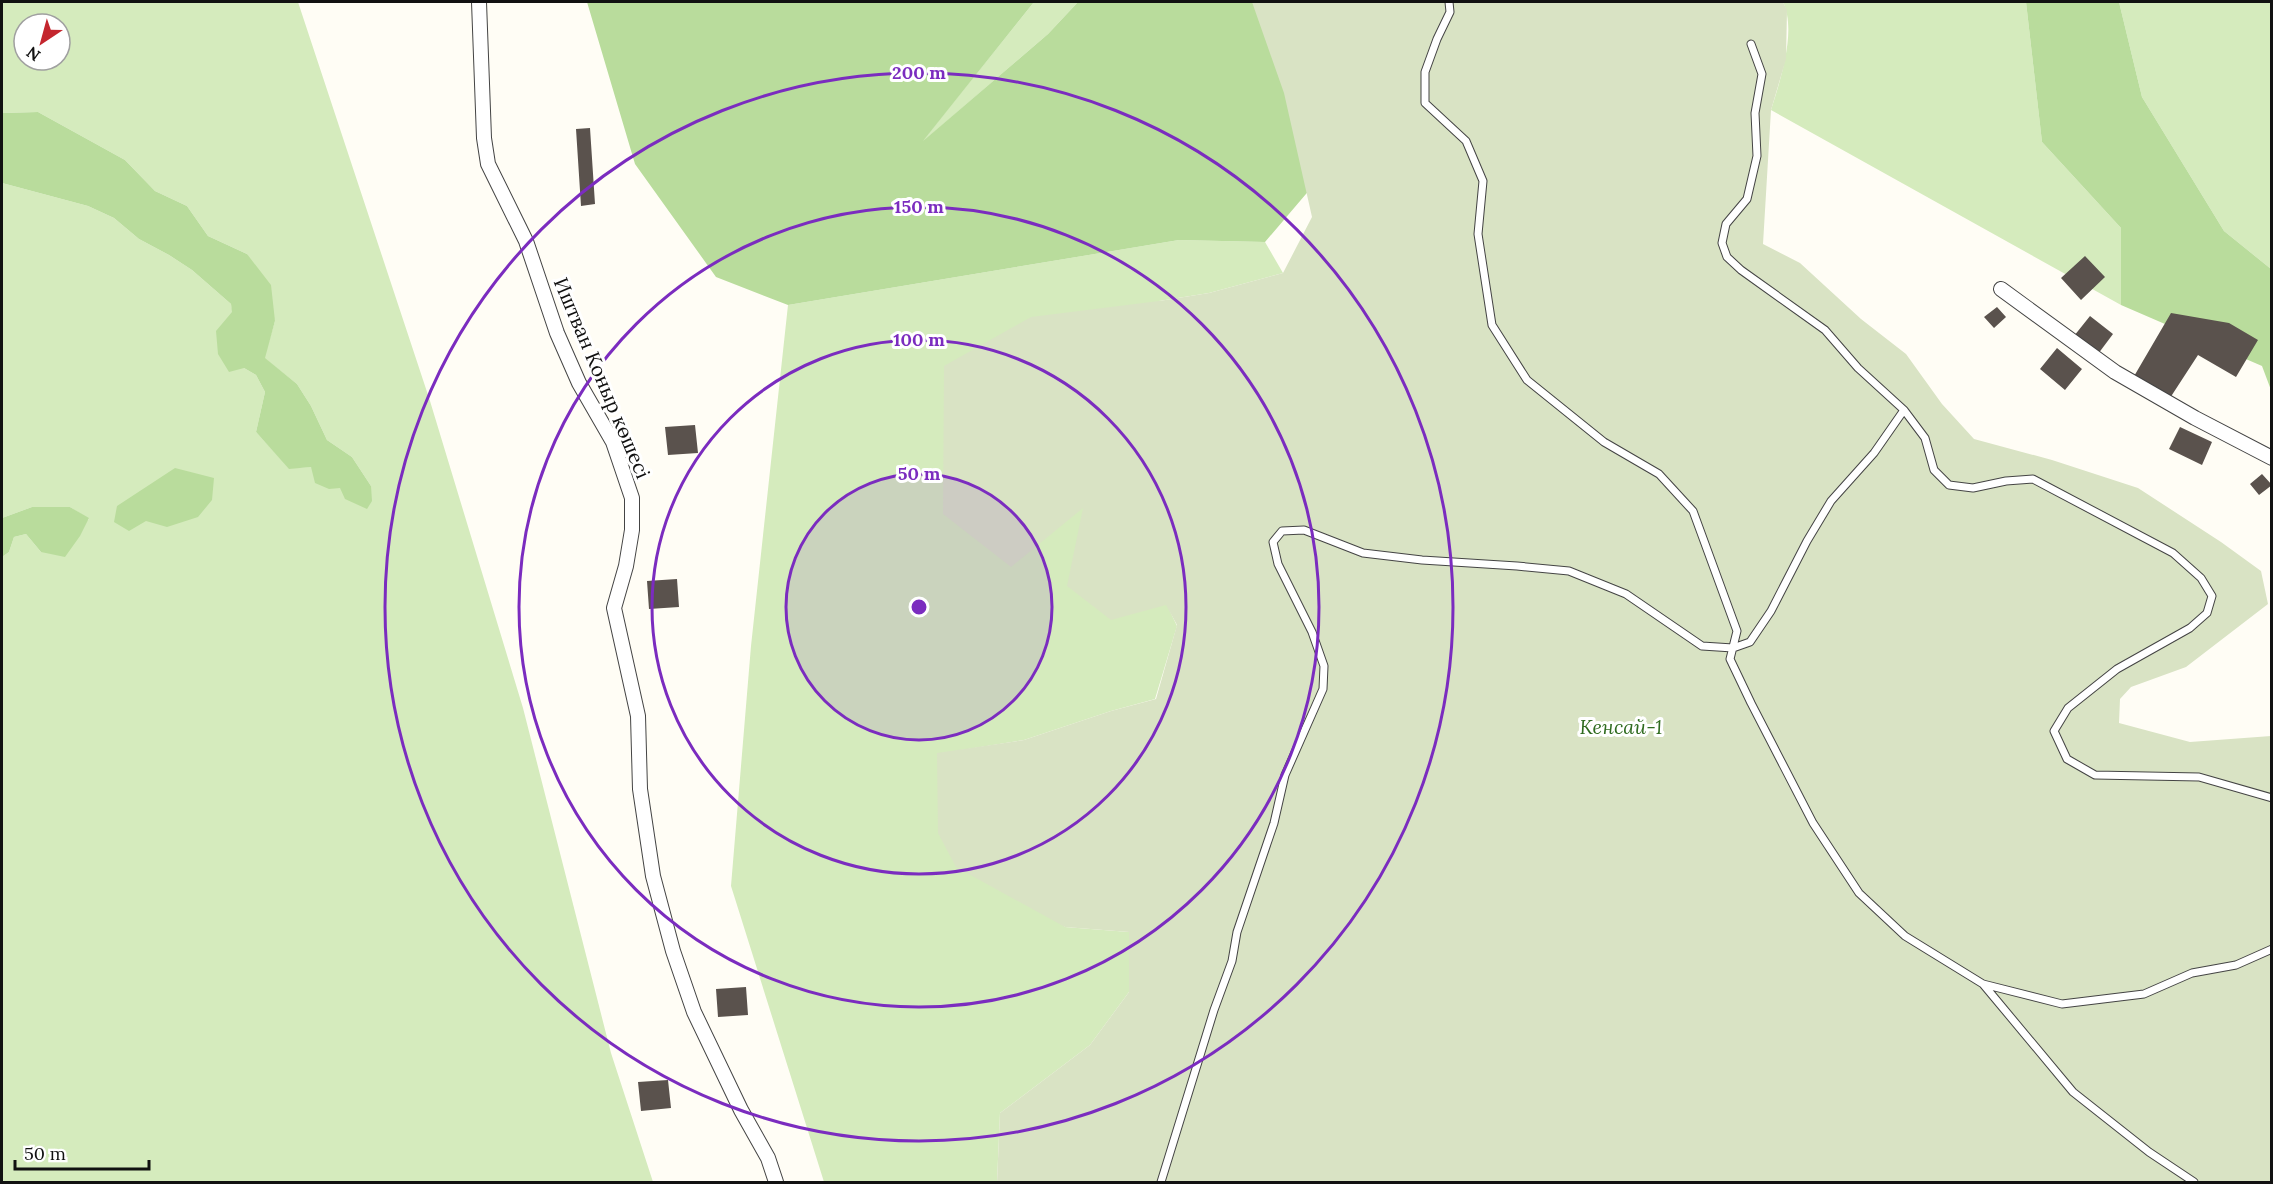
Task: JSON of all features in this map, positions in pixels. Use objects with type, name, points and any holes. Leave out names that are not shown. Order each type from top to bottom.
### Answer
[{"type":"street","name":"Иштван Коныр көшесі","points":[[479,2],[484,138],[488,164],[526,241],[557,333],[579,383],[613,442],[632,498],[632,530],[626,566],[614,608],[638,716],[640,789],[653,876],[673,951],[694,1012],[741,1110],[768,1158],[776,1182]]},
{"type":"street","points":[[2001,288],[2115,372],[2194,418],[2271,458]]},
{"type":"lane","points":[[1449,2],[1450,12],[1425,72],[1425,103],[1466,141],[1483,181],[1478,234],[1492,325],[1527,380],[1604,442],[1659,474],[1693,511],[1737,631],[1730,659],[1750,703],[1813,823],[1859,893],[1905,936],[1983,984],[2062,1004],[2144,994],[2192,973],[2236,964],[2271,948]]},
{"type":"lane","points":[[1751,44],[1762,74],[1755,113],[1757,156],[1746,199],[1726,224],[1722,243],[1726,257],[1825,330],[1858,368],[1904,410],[1925,438],[1935,471],[1949,485],[1972,488],[2006,481],[2033,479],[2173,553],[2201,578],[2212,596],[2207,614],[2190,628],[2117,669],[2068,708],[2054,731],[2067,759],[2095,775],[2199,777],[2271,798]]},
{"type":"lane","points":[[1161,1182],[1214,1010],[1232,961],[1237,932],[1274,823],[1285,775],[1323,689],[1323,666],[1312,632],[1278,564],[1273,542],[1282,531],[1304,530],[1363,553],[1422,560],[1569,571],[1626,594],[1702,646],[1733,648],[1750,642],[1771,611],[1831,501],[1874,453],[1904,410]]},
{"type":"lane","points":[[1983,984],[2073,1092],[2149,1152],[2194,1182]]},
{"type":"green space","points":[[2,2],[298,2],[430,401],[523,708],[611,1053],[653,1182],[2,1182],[2,557],[9,552],[14,537],[26,534],[41,552],[89,519],[70,507],[32,507],[2,518],[2,183],[88,206],[114,218],[139,239],[192,270],[231,304],[244,368],[256,375],[265,392],[256,432],[289,468],[311,467],[340,488],[371,486],[352,457],[327,440],[311,406],[297,384],[264,358],[275,321],[247,254],[208,236],[187,206],[155,191],[125,160],[38,112],[2,113]]},
{"type":"green space","points":[[587,2],[1034,2],[923,141],[1048,34],[1078,2],[1283,2],[1323,174],[1265,242],[1179,240],[788,305],[716,277],[635,164]]},
{"type":"green space","points":[[1034,2],[1078,2],[1048,34],[920,144]]},
{"type":"green space","name":"Кенсай-1","points":[[1252,2],[1783,2],[1787,10],[1786,59],[1771,110],[1763,244],[1800,263],[1861,319],[1906,354],[1942,404],[1974,439],[2052,460],[2138,488],[2261,571],[2268,604],[2186,667],[2131,687],[2120,699],[2119,723],[2190,742],[2271,736],[2271,1182],[997,1182],[1000,1113],[1090,1045],[1129,992],[1129,932],[1065,927],[956,867],[938,833],[937,753],[1024,740],[1111,711],[1156,699],[1177,625],[1166,605],[1111,620],[1067,586],[1083,508],[1011,567],[943,514],[944,366],[1031,317],[1209,293],[1283,273],[1312,217],[1284,93]]},
{"type":"green space","points":[[1783,2],[2026,2],[2042,142],[2121,228],[2121,305],[1771,110],[1788,41],[1787,14]]},
{"type":"green space","points":[[2026,2],[2119,2],[2142,97],[2224,231],[2271,269],[2271,390],[2262,366],[2121,305],[2121,228],[2042,142]]},
{"type":"green space","points":[[2119,2],[2271,2],[2271,269],[2224,231],[2142,97]]},
{"type":"green space","points":[[38,112],[125,160],[155,191],[187,206],[208,236],[247,254],[271,285],[275,321],[265,358],[297,384],[311,406],[327,440],[352,457],[371,486],[372,501],[367,509],[345,499],[340,488],[329,489],[315,483],[311,467],[289,469],[256,432],[265,392],[256,375],[244,368],[229,372],[218,354],[216,331],[232,312],[231,304],[192,270],[139,239],[114,218],[88,206],[2,183],[2,113]]},
{"type":"green space","points":[[1179,240],[1265,242],[1283,273],[1209,293],[1159,301],[1083,507],[1167,605],[1177,626],[1155,699],[1024,740],[937,754],[1065,927],[1129,932],[1129,992],[1090,1045],[1000,1113],[997,1182],[824,1182],[731,886],[751,646],[788,305]]},
{"type":"green space","points":[[175,468],[214,478],[212,500],[198,517],[167,527],[146,521],[129,531],[114,522],[117,506]]},
{"type":"green space","points":[[32,507],[70,507],[89,518],[65,557],[41,552],[26,534],[14,537],[9,552],[2,557],[2,518]]},
{"type":"building","points":[[590,128],[595,204],[581,206],[576,129]]},
{"type":"building","points":[[2085,256],[2105,277],[2081,300],[2061,278]]},
{"type":"building","points":[[1997,307],[2006,317],[1994,328],[1984,317]]},
{"type":"building","points":[[2171,313],[2229,323],[2258,340],[2236,377],[2198,355],[2170,398],[2133,378]]},
{"type":"building","points":[[2090,316],[2113,334],[2098,354],[2074,336]]},
{"type":"building","points":[[2057,348],[2082,369],[2065,390],[2040,369]]},
{"type":"building","points":[[695,425],[698,453],[668,455],[665,427]]},
{"type":"building","points":[[2180,427],[2212,442],[2202,465],[2169,449]]},
{"type":"building","points":[[2262,474],[2272,485],[2259,495],[2250,484]]},
{"type":"building","points":[[677,579],[679,607],[649,609],[647,581]]},
{"type":"building","points":[[746,987],[748,1015],[718,1017],[716,989]]},
{"type":"building","points":[[668,1080],[671,1108],[641,1111],[638,1082]]}]
